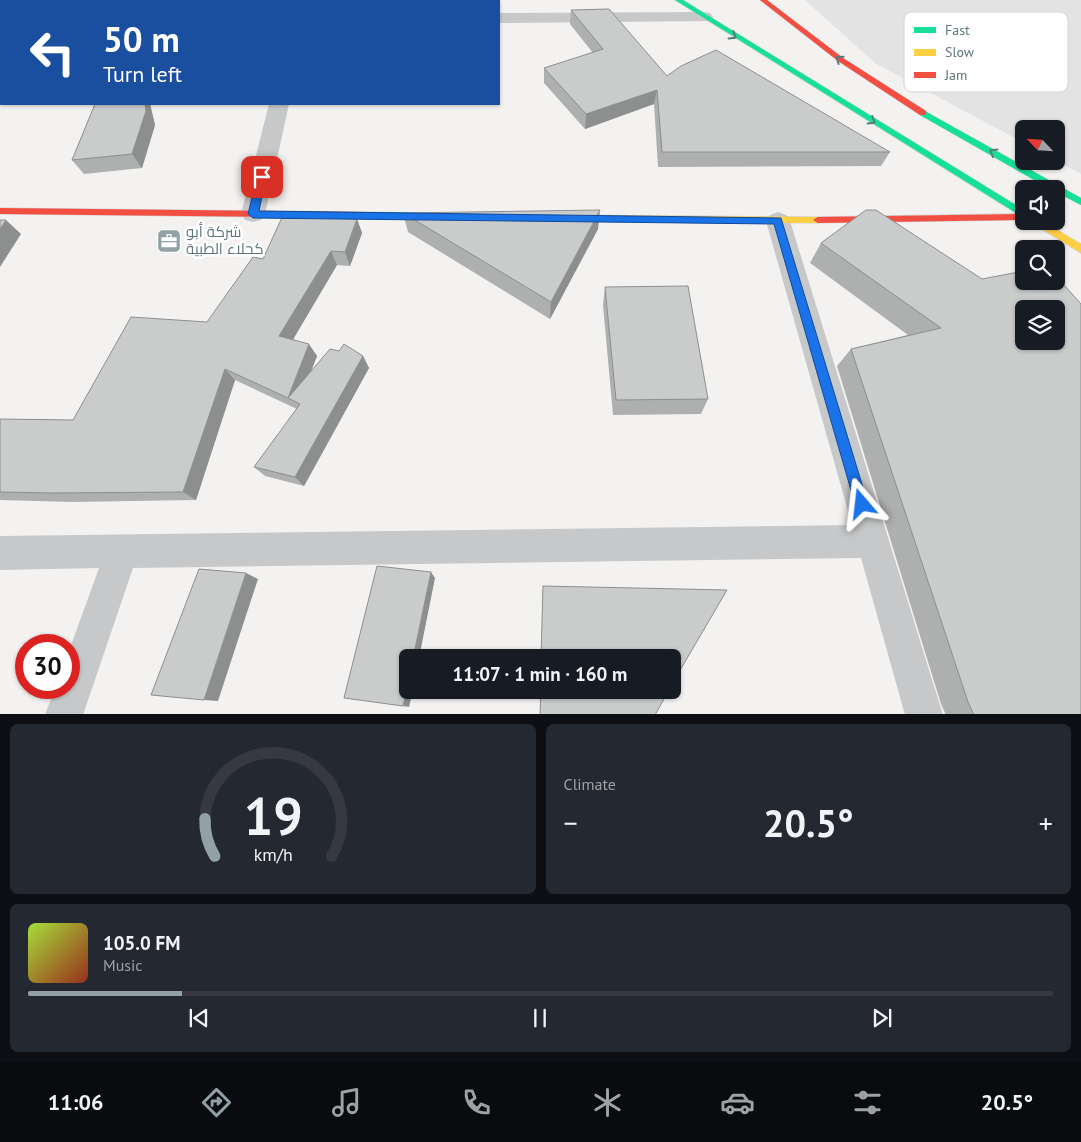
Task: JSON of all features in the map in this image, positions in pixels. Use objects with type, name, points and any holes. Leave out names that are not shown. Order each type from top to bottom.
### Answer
[{"type":"street","points":[[678,0],[1015,210]]},
{"type":"street","points":[[763,0],[821,47],[894,96],[1081,202]]},
{"type":"street","points":[[500,18],[704,17]]},
{"type":"street","points":[[253,214],[280,105]]},
{"type":"street","points":[[0,211],[451,216]]},
{"type":"street","points":[[550,218],[778,221],[1015,216]]},
{"type":"street","points":[[778,221],[924,714]]},
{"type":"street","points":[[1049,230],[1081,249]]},
{"type":"street","points":[[0,552],[873,541]]},
{"type":"street","points":[[64,714],[122,551]]},
{"type":"shaded area","points":[[805,0],[1081,0],[1081,174],[1065,166],[1065,120],[1015,120],[1015,138],[929,92],[1068,92],[1068,12],[904,12],[904,79],[875,63]]},
{"type":"building","points":[[609,9],[667,76],[681,66],[716,50],[890,152],[662,152],[657,90],[586,114],[544,68],[603,49],[571,10]]},
{"type":"building","points":[[95,105],[145,105],[146,111],[132,154],[72,160]]},
{"type":"building","points":[[600,210],[551,302],[403,213]]},
{"type":"building","points":[[866,210],[876,210],[982,279],[1015,273],[1015,290],[1065,290],[1065,286],[1081,304],[1081,714],[974,714],[851,349],[941,328],[821,243]]},
{"type":"building","points":[[284,213],[357,219],[345,252],[331,251],[279,336],[309,344],[288,398],[225,369],[183,492],[0,492],[0,419],[73,420],[131,317],[207,322],[253,257],[263,259]]},
{"type":"building","points":[[0,220],[6,220],[0,229]]},
{"type":"building","points":[[688,286],[708,399],[616,400],[605,287]]},
{"type":"building","points":[[344,344],[363,356],[295,477],[254,467],[300,404],[288,398],[330,349],[339,351]]},
{"type":"building","points":[[377,566],[431,572],[415,649],[399,649],[399,699],[405,699],[403,706],[344,698]]},
{"type":"building","points":[[199,569],[246,573],[204,700],[151,695]]},
{"type":"building","points":[[543,586],[727,590],[681,669],[681,649],[541,649]]},
{"type":"building","points":[[541,699],[664,699],[656,714],[540,714]]},
{"type":"traffic: fast","points":[[678,0],[1015,209]]},
{"type":"traffic: fast","points":[[923,113],[1081,202]]},
{"type":"traffic: fast","points":[[365,215],[441,216]]},
{"type":"traffic: slow","points":[[561,218],[818,220]]},
{"type":"traffic: slow","points":[[1049,230],[1081,249]]},
{"type":"traffic: jam","points":[[763,0],[841,59],[923,113]]},
{"type":"traffic: jam","points":[[0,211],[365,215]]},
{"type":"traffic: jam","points":[[818,220],[1015,217]]},
{"type":"place","name":"شركة أبو كحلاء الطبية","points":[[169,241]]},
{"type":"route","points":[[262,177],[253,214],[778,221],[862,504]]}]
